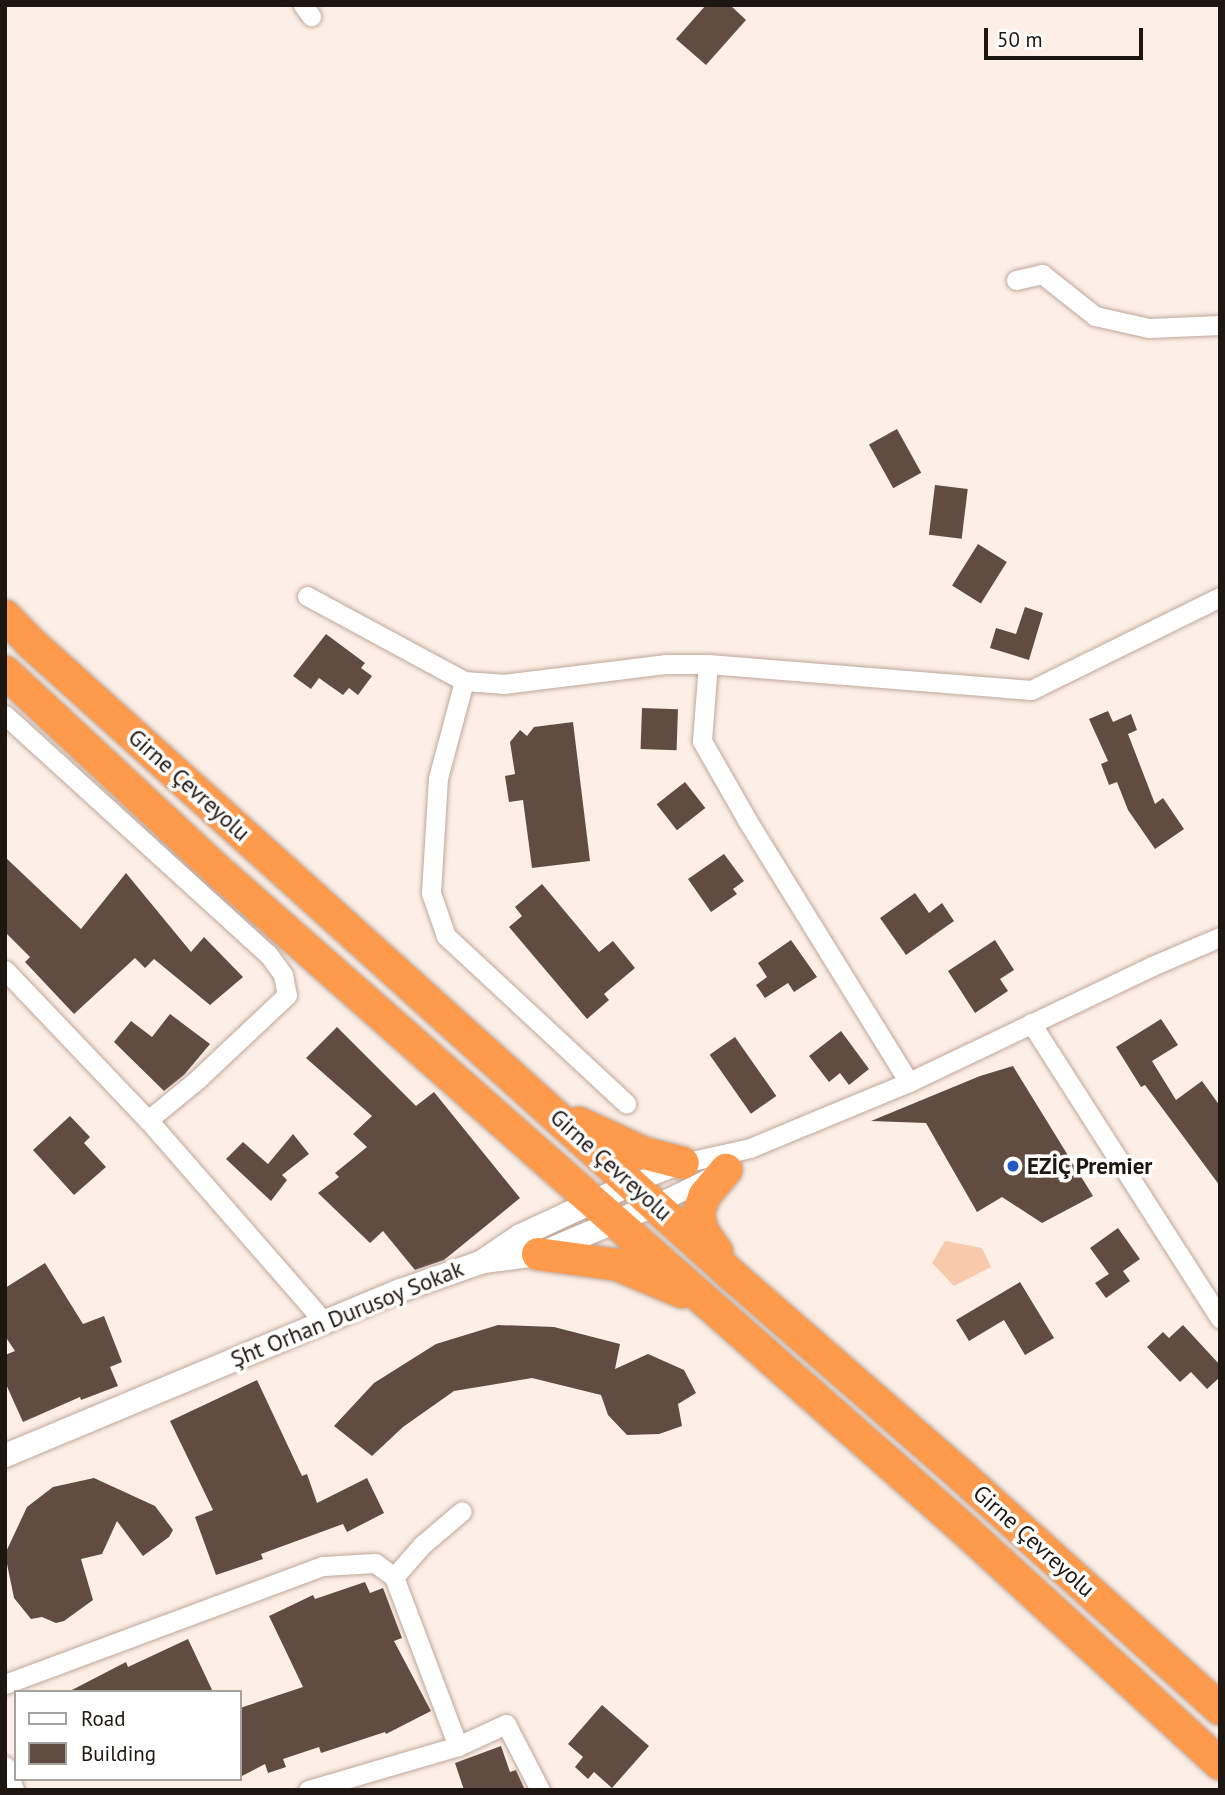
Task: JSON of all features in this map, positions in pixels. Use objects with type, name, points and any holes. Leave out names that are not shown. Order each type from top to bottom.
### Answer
[{"type":"highway","name":"Girne Çevreyolu","points":[[5,616],[31,643],[733,1276],[970,1483],[1220,1709]]},
{"type":"highway","name":"Girne Çevreyolu","points":[[5,672],[224,876],[968,1532],[1220,1764]]},
{"type":"highway","points":[[546,1107],[644,1153],[683,1163]]},
{"type":"highway","points":[[726,1170],[705,1195],[698,1214],[703,1232],[733,1276]]},
{"type":"highway","points":[[538,1254],[618,1265],[709,1304]]},
{"type":"street","points":[[1016,280],[1042,274],[1095,316],[1135,325],[1149,328],[1220,325]]},
{"type":"street","points":[[307,596],[464,681],[503,684],[665,664],[708,664],[1031,690],[1220,597]]},
{"type":"street","points":[[708,664],[702,741],[747,820],[909,1082]]},
{"type":"street","points":[[464,681],[438,778],[431,893],[446,936],[626,1103]]},
{"type":"street","points":[[5,715],[268,954],[283,975],[287,995],[198,1079],[148,1120]]},
{"type":"street","points":[[480,1262],[538,1254],[617,1222],[726,1170],[750,1148],[909,1082],[1220,937]]},
{"type":"street","points":[[5,970],[148,1120],[324,1322]]},
{"type":"street","points":[[1031,1023],[1220,1319]]},
{"type":"street","name":"Şht Orhan Durusoy Sokak","points":[[5,1455],[400,1290],[480,1262],[520,1235],[632,1183],[683,1163],[750,1148]]},
{"type":"street","points":[[394,1577],[422,1545],[462,1511]]},
{"type":"street","points":[[5,1684],[323,1566],[375,1563],[394,1577],[458,1746]]},
{"type":"street","points":[[308,1790],[458,1746],[506,1724],[540,1790]]},
{"type":"street","points":[[5,1766],[13,1790]]},
{"type":"shaded area","points":[[945,1241],[982,1248],[991,1267],[954,1286],[932,1263]]},
{"type":"building","points":[[706,5],[730,5],[746,20],[706,65],[676,39]]},
{"type":"building","points":[[897,429],[921,473],[893,488],[869,445]]},
{"type":"building","points":[[935,485],[968,489],[962,539],[929,535]]},
{"type":"building","points":[[978,544],[1007,562],[981,604],[952,586]]},
{"type":"building","points":[[1025,607],[1043,613],[1029,660],[990,648],[996,628],[1016,634]]},
{"type":"building","points":[[326,634],[365,663],[361,668],[372,676],[358,695],[349,688],[343,695],[319,678],[311,689],[293,676]]},
{"type":"building","points":[[642,708],[678,709],[677,750],[641,749]]},
{"type":"building","points":[[1108,711],[1113,722],[1131,714],[1137,730],[1128,734],[1155,804],[1163,798],[1184,829],[1155,849],[1128,810],[1117,782],[1109,785],[1101,764],[1108,761],[1089,719]]},
{"type":"building","points":[[573,722],[590,861],[532,868],[523,800],[509,802],[505,776],[515,774],[510,742],[520,730],[527,736],[534,727]]},
{"type":"building","points":[[685,782],[705,808],[677,830],[657,804]]},
{"type":"building","points":[[724,854],[744,881],[733,889],[737,894],[711,912],[688,879]]},
{"type":"building","points":[[5,857],[81,929],[126,873],[191,952],[204,937],[243,977],[210,1005],[154,959],[145,968],[135,958],[74,1014],[25,962],[30,957],[5,932]]},
{"type":"building","points":[[542,884],[599,952],[613,941],[635,968],[604,994],[609,1000],[587,1019],[509,927],[522,916],[515,907]]},
{"type":"building","points":[[915,893],[929,913],[942,903],[954,921],[906,955],[880,918]]},
{"type":"building","points":[[791,940],[817,977],[794,992],[788,983],[765,998],[756,985],[767,977],[758,963]]},
{"type":"building","points":[[995,940],[1014,970],[1000,979],[1008,991],[975,1013],[948,971]]},
{"type":"building","points":[[170,1014],[210,1044],[184,1075],[164,1091],[114,1042],[131,1021],[152,1037]]},
{"type":"building","points":[[1161,1019],[1178,1045],[1152,1061],[1176,1100],[1202,1081],[1220,1106],[1220,1186],[1145,1085],[1141,1087],[1116,1047]]},
{"type":"building","points":[[337,1027],[416,1106],[434,1092],[520,1198],[444,1260],[415,1270],[383,1231],[370,1243],[318,1193],[339,1177],[335,1173],[367,1147],[353,1134],[372,1116],[306,1058]]},
{"type":"building","points":[[841,1031],[869,1069],[849,1085],[840,1073],[829,1082],[809,1056]]},
{"type":"building","points":[[735,1037],[776,1096],[751,1114],[710,1055]]},
{"type":"building","name":"EZİÇ Premier","points":[[1013,1066],[1093,1196],[1042,1223],[1002,1197],[977,1212],[926,1123],[871,1121],[980,1076]]},
{"type":"building","points":[[70,1116],[90,1137],[84,1143],[106,1167],[74,1195],[33,1150]]},
{"type":"building","points":[[293,1134],[309,1154],[282,1175],[287,1180],[271,1201],[226,1159],[243,1142],[268,1164]]},
{"type":"building","points":[[1118,1228],[1140,1259],[1123,1271],[1130,1281],[1106,1298],[1095,1283],[1109,1274],[1090,1248]]},
{"type":"building","points":[[45,1263],[83,1324],[104,1316],[122,1362],[110,1367],[118,1386],[81,1400],[80,1397],[23,1422],[5,1382],[5,1355],[15,1351],[5,1336],[5,1288]]},
{"type":"building","points":[[1020,1282],[1054,1338],[1025,1355],[1004,1320],[969,1341],[956,1320]]},
{"type":"building","points":[[498,1325],[554,1327],[620,1344],[615,1369],[648,1354],[684,1370],[696,1393],[678,1404],[682,1426],[659,1434],[627,1435],[608,1415],[601,1395],[532,1378],[454,1391],[403,1427],[372,1456],[334,1426],[374,1383],[436,1344]]},
{"type":"building","points":[[1183,1325],[1220,1365],[1220,1377],[1207,1389],[1191,1372],[1180,1382],[1147,1347],[1163,1332],[1169,1338]]},
{"type":"building","points":[[257,1380],[302,1476],[307,1474],[317,1503],[367,1478],[384,1513],[347,1532],[343,1524],[261,1554],[263,1559],[216,1575],[195,1517],[213,1510],[170,1421]]},
{"type":"building","points":[[94,1478],[155,1506],[173,1530],[169,1537],[143,1556],[117,1521],[102,1554],[81,1559],[93,1600],[64,1621],[56,1623],[42,1617],[31,1619],[14,1598],[5,1554],[27,1507],[53,1487]]},
{"type":"building","points":[[365,1582],[370,1593],[383,1588],[402,1638],[394,1641],[431,1711],[386,1734],[385,1732],[321,1753],[319,1747],[283,1759],[286,1767],[268,1773],[265,1764],[242,1776],[242,1707],[303,1687],[269,1616],[313,1595],[315,1599]]},
{"type":"building","points":[[188,1639],[212,1690],[72,1690],[126,1662],[128,1667]]},
{"type":"building","points":[[602,1705],[649,1746],[612,1788],[594,1772],[588,1779],[575,1767],[583,1757],[568,1744]]},
{"type":"building","points":[[501,1746],[510,1772],[516,1770],[525,1790],[464,1790],[455,1763]]},
{"type":"place","name":"EZİÇ Premier","points":[[1013,1166]]}]
